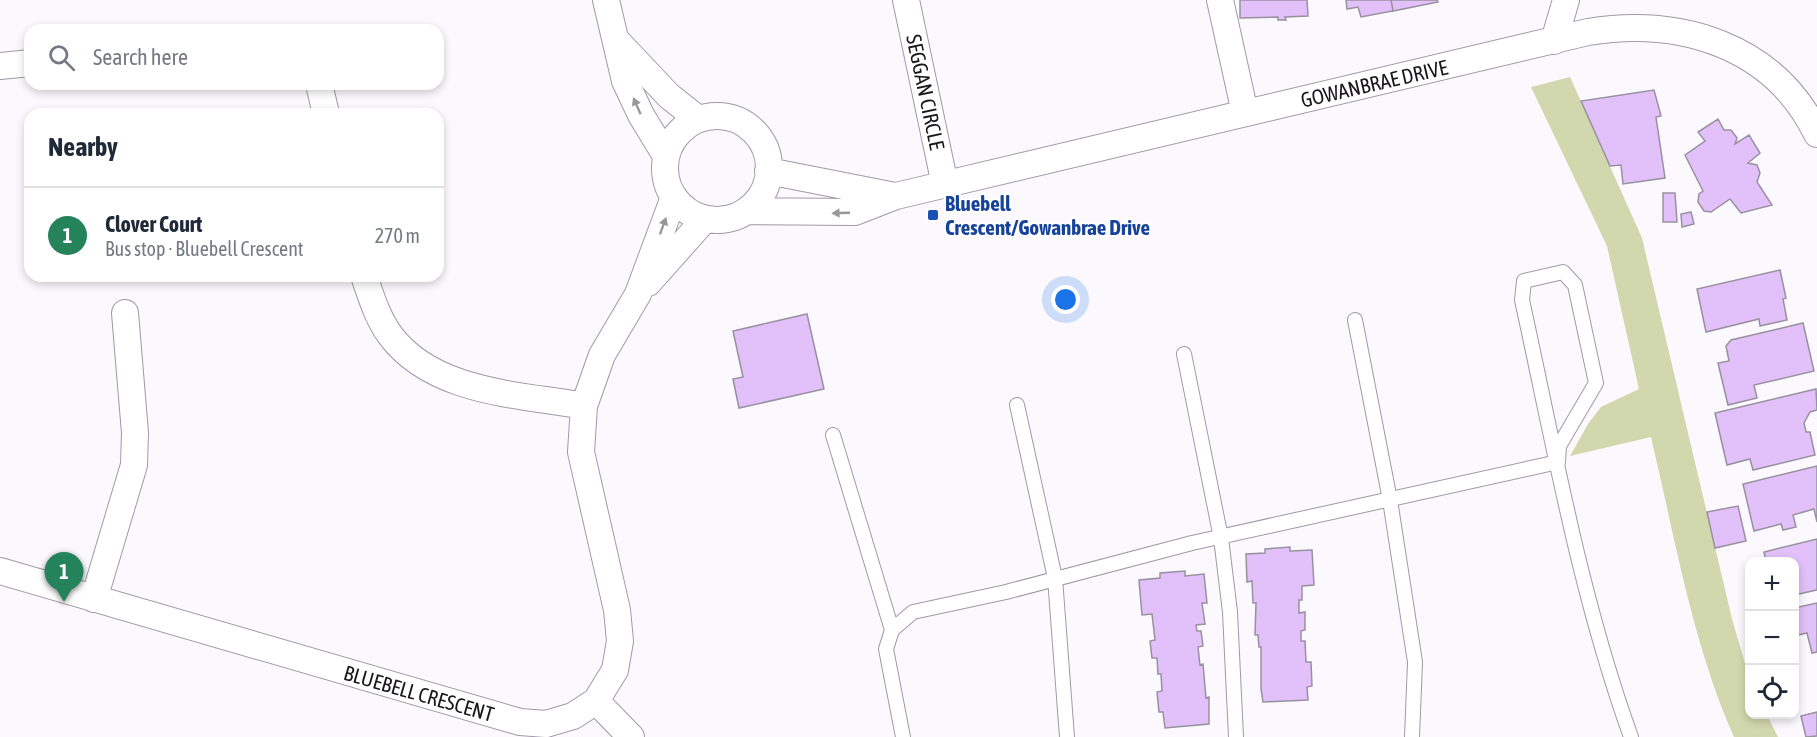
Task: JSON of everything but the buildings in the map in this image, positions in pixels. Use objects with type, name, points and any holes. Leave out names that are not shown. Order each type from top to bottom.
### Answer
[{"type":"street","points":[[606,0],[626,81],[641,115],[666,156],[668,184],[682,207],[705,219],[733,218],[758,201],[765,187],[768,157],[762,143],[742,122],[713,116],[698,119],[679,134],[666,156]]},
{"type":"street","name":"SEGGAN CIRCLE","points":[[906,0],[945,185]]},
{"type":"street","points":[[1220,0],[1245,113]]},
{"type":"street","points":[[1554,41],[1566,0]]},
{"type":"street","name":"GOWANBRAE DRIVE","points":[[746,211],[855,212],[896,196],[1588,32],[1632,26],[1674,29],[1706,38],[1748,58],[1780,82],[1817,134]]},
{"type":"street","points":[[616,41],[669,96],[698,119]]},
{"type":"street","points":[[0,66],[24,64]]},
{"type":"street","points":[[320,90],[325,108]]},
{"type":"street","name":"GOWANBRAE DRIVE","points":[[768,171],[896,196]]},
{"type":"street","name":"BLUEBELL CRESCENT","points":[[0,571],[520,722],[546,724],[573,716],[596,701],[615,670],[620,641],[617,610],[581,452],[584,406],[602,355],[638,294],[674,197]]},
{"type":"street","name":"BLUEBELL CRESCENT","points":[[638,294],[705,219]]},
{"type":"street","points":[[366,282],[375,309],[390,334],[409,355],[436,373],[464,384],[584,406]]},
{"type":"street","points":[[94,599],[134,465],[135,433],[125,313]]},
{"type":"street","points":[[596,701],[631,737]]},
{"type":"lane","points":[[1558,462],[1559,446],[1596,383],[1575,285],[1563,272],[1524,281],[1522,300],[1558,462],[1595,620],[1631,737]]},
{"type":"lane","points":[[1355,320],[1390,500],[1415,662],[1412,737]]},
{"type":"lane","points":[[1184,354],[1221,538],[1230,612],[1236,737]]},
{"type":"lane","points":[[1017,405],[1055,578],[1067,737]]},
{"type":"lane","points":[[833,435],[892,630]]},
{"type":"lane","points":[[903,737],[886,649],[892,630],[913,612],[1221,538],[1558,462]]},
{"type":"green space","points":[[1570,77],[1642,238],[1732,619],[1745,663],[1745,719],[1769,719],[1778,737],[1734,737],[1719,701],[1696,627],[1651,437],[1570,456],[1588,424],[1601,407],[1639,389],[1607,246],[1531,87]]},
{"type":"place","name":"Bluebell Crescent/Gowanbrae Drive","points":[[933,215]]},
{"type":"place","name":"Clover Court","points":[[64,602]]}]
